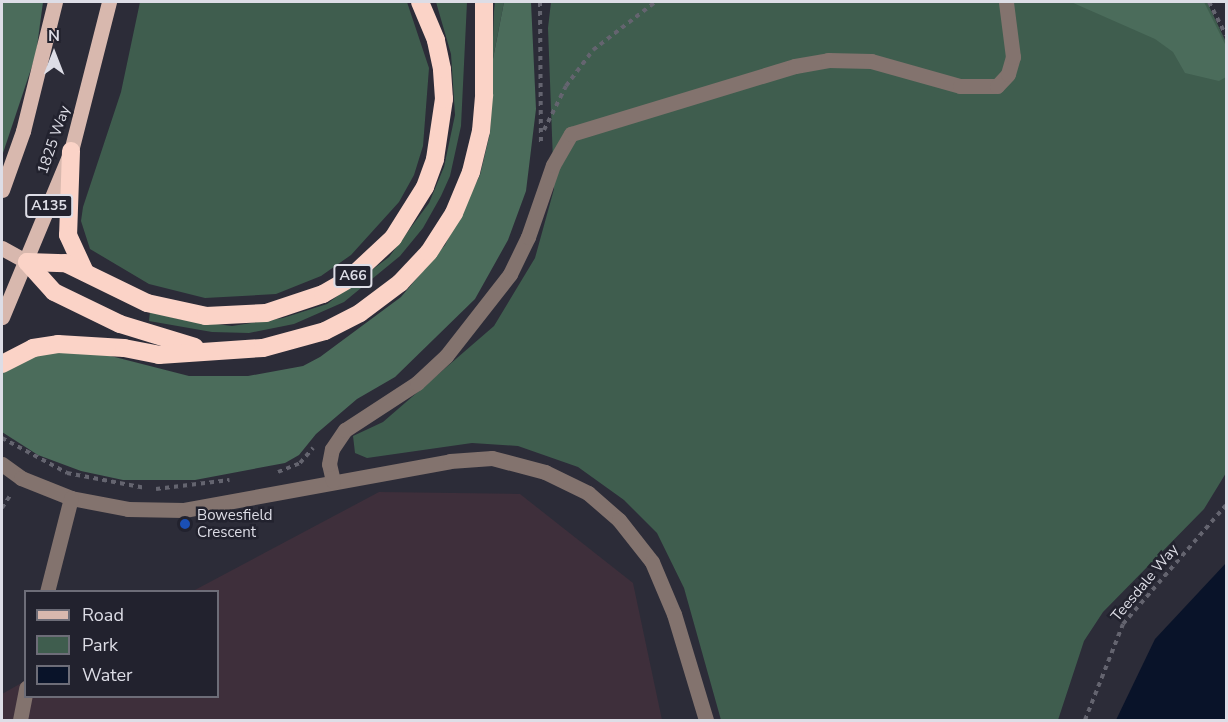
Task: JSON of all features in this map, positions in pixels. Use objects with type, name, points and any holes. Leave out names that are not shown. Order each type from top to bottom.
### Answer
[{"type":"highway","name":"A66","points":[[27,262],[65,263],[147,303],[176,312],[236,317],[266,314],[323,294],[372,260],[393,238],[420,196],[441,129],[442,69],[436,40],[420,2]]},
{"type":"highway","points":[[2,364],[33,348],[58,345],[115,347],[159,356],[262,348],[325,331],[360,313],[392,289],[429,252],[454,213],[471,172],[481,131],[484,2]]},
{"type":"highway","name":"A135","points":[[71,151],[68,235],[85,272]]},
{"type":"highway","points":[[27,262],[54,292],[63,297],[120,324],[212,351]]},
{"type":"main road","points":[[2,190],[23,131],[55,2]]},
{"type":"main road","name":"1825 Way","points":[[2,317],[27,262],[71,151],[109,2]]},
{"type":"main road","points":[[2,248],[27,262]]},
{"type":"street","points":[[333,481],[329,464],[332,449],[345,430],[417,383],[447,356],[510,274],[528,237],[553,165],[571,134],[795,66],[828,60],[871,61],[960,86],[997,86],[1008,74],[1013,57],[1006,2]]},
{"type":"street","points":[[2,464],[21,478],[71,498],[128,509],[184,510],[402,467],[492,458],[545,472],[588,493],[620,520],[652,562],[674,614],[706,720]]},
{"type":"street","points":[[47,590],[71,498]]},
{"type":"street","points":[[20,720],[24,698]]},
{"type":"path","points":[[542,133],[566,86],[593,50],[655,2]]},
{"type":"path","points":[[1209,2],[1227,35]]},
{"type":"path","name":"Teesdale Way","points":[[1086,720],[1123,624],[1227,505]]},
{"type":"shaded area","points":[[379,492],[520,494],[633,583],[662,720],[2,720],[2,694],[24,682],[24,698],[219,698],[219,590],[195,590]]},
{"type":"green space","points":[[2,2],[43,2],[36,54],[2,156]]},
{"type":"green space","points":[[140,2],[407,2],[429,68],[423,146],[414,175],[399,202],[351,255],[321,276],[276,294],[205,298],[149,284],[90,249],[81,221],[83,207],[121,92]]},
{"type":"green space","points":[[436,2],[467,2],[461,126],[450,176],[441,196],[423,228],[400,256],[344,302],[294,324],[249,333],[212,332],[149,321],[150,311],[178,319],[232,326],[283,318],[327,304],[389,257],[429,203],[444,167],[455,115],[451,54]]},
{"type":"green space","points":[[495,2],[504,2],[492,64],[494,11]]},
{"type":"green space","points":[[504,2],[531,2],[536,109],[526,191],[508,240],[475,299],[395,377],[357,399],[316,434],[299,455],[285,463],[195,480],[123,480],[81,471],[38,455],[2,432],[2,372],[49,350],[103,354],[189,376],[248,376],[303,366],[320,357],[401,297],[445,245],[480,175],[490,133],[492,64]]},
{"type":"green space","points":[[551,2],[1207,2],[1226,42],[1226,473],[1204,509],[1103,612],[1084,641],[1058,720],[721,720],[684,588],[657,533],[624,500],[578,467],[518,446],[472,443],[367,458],[355,453],[353,436],[383,422],[494,326],[535,258],[554,189],[548,28]]},
{"type":"green space","points":[[1071,2],[1204,2],[1225,44],[1226,77],[1219,81],[1185,73],[1173,52],[1155,39]]},
{"type":"water","points":[[1226,563],[1226,720],[1116,720],[1155,639]]},
{"type":"place","name":"Bowesfield Crescent","points":[[185,524]]}]
